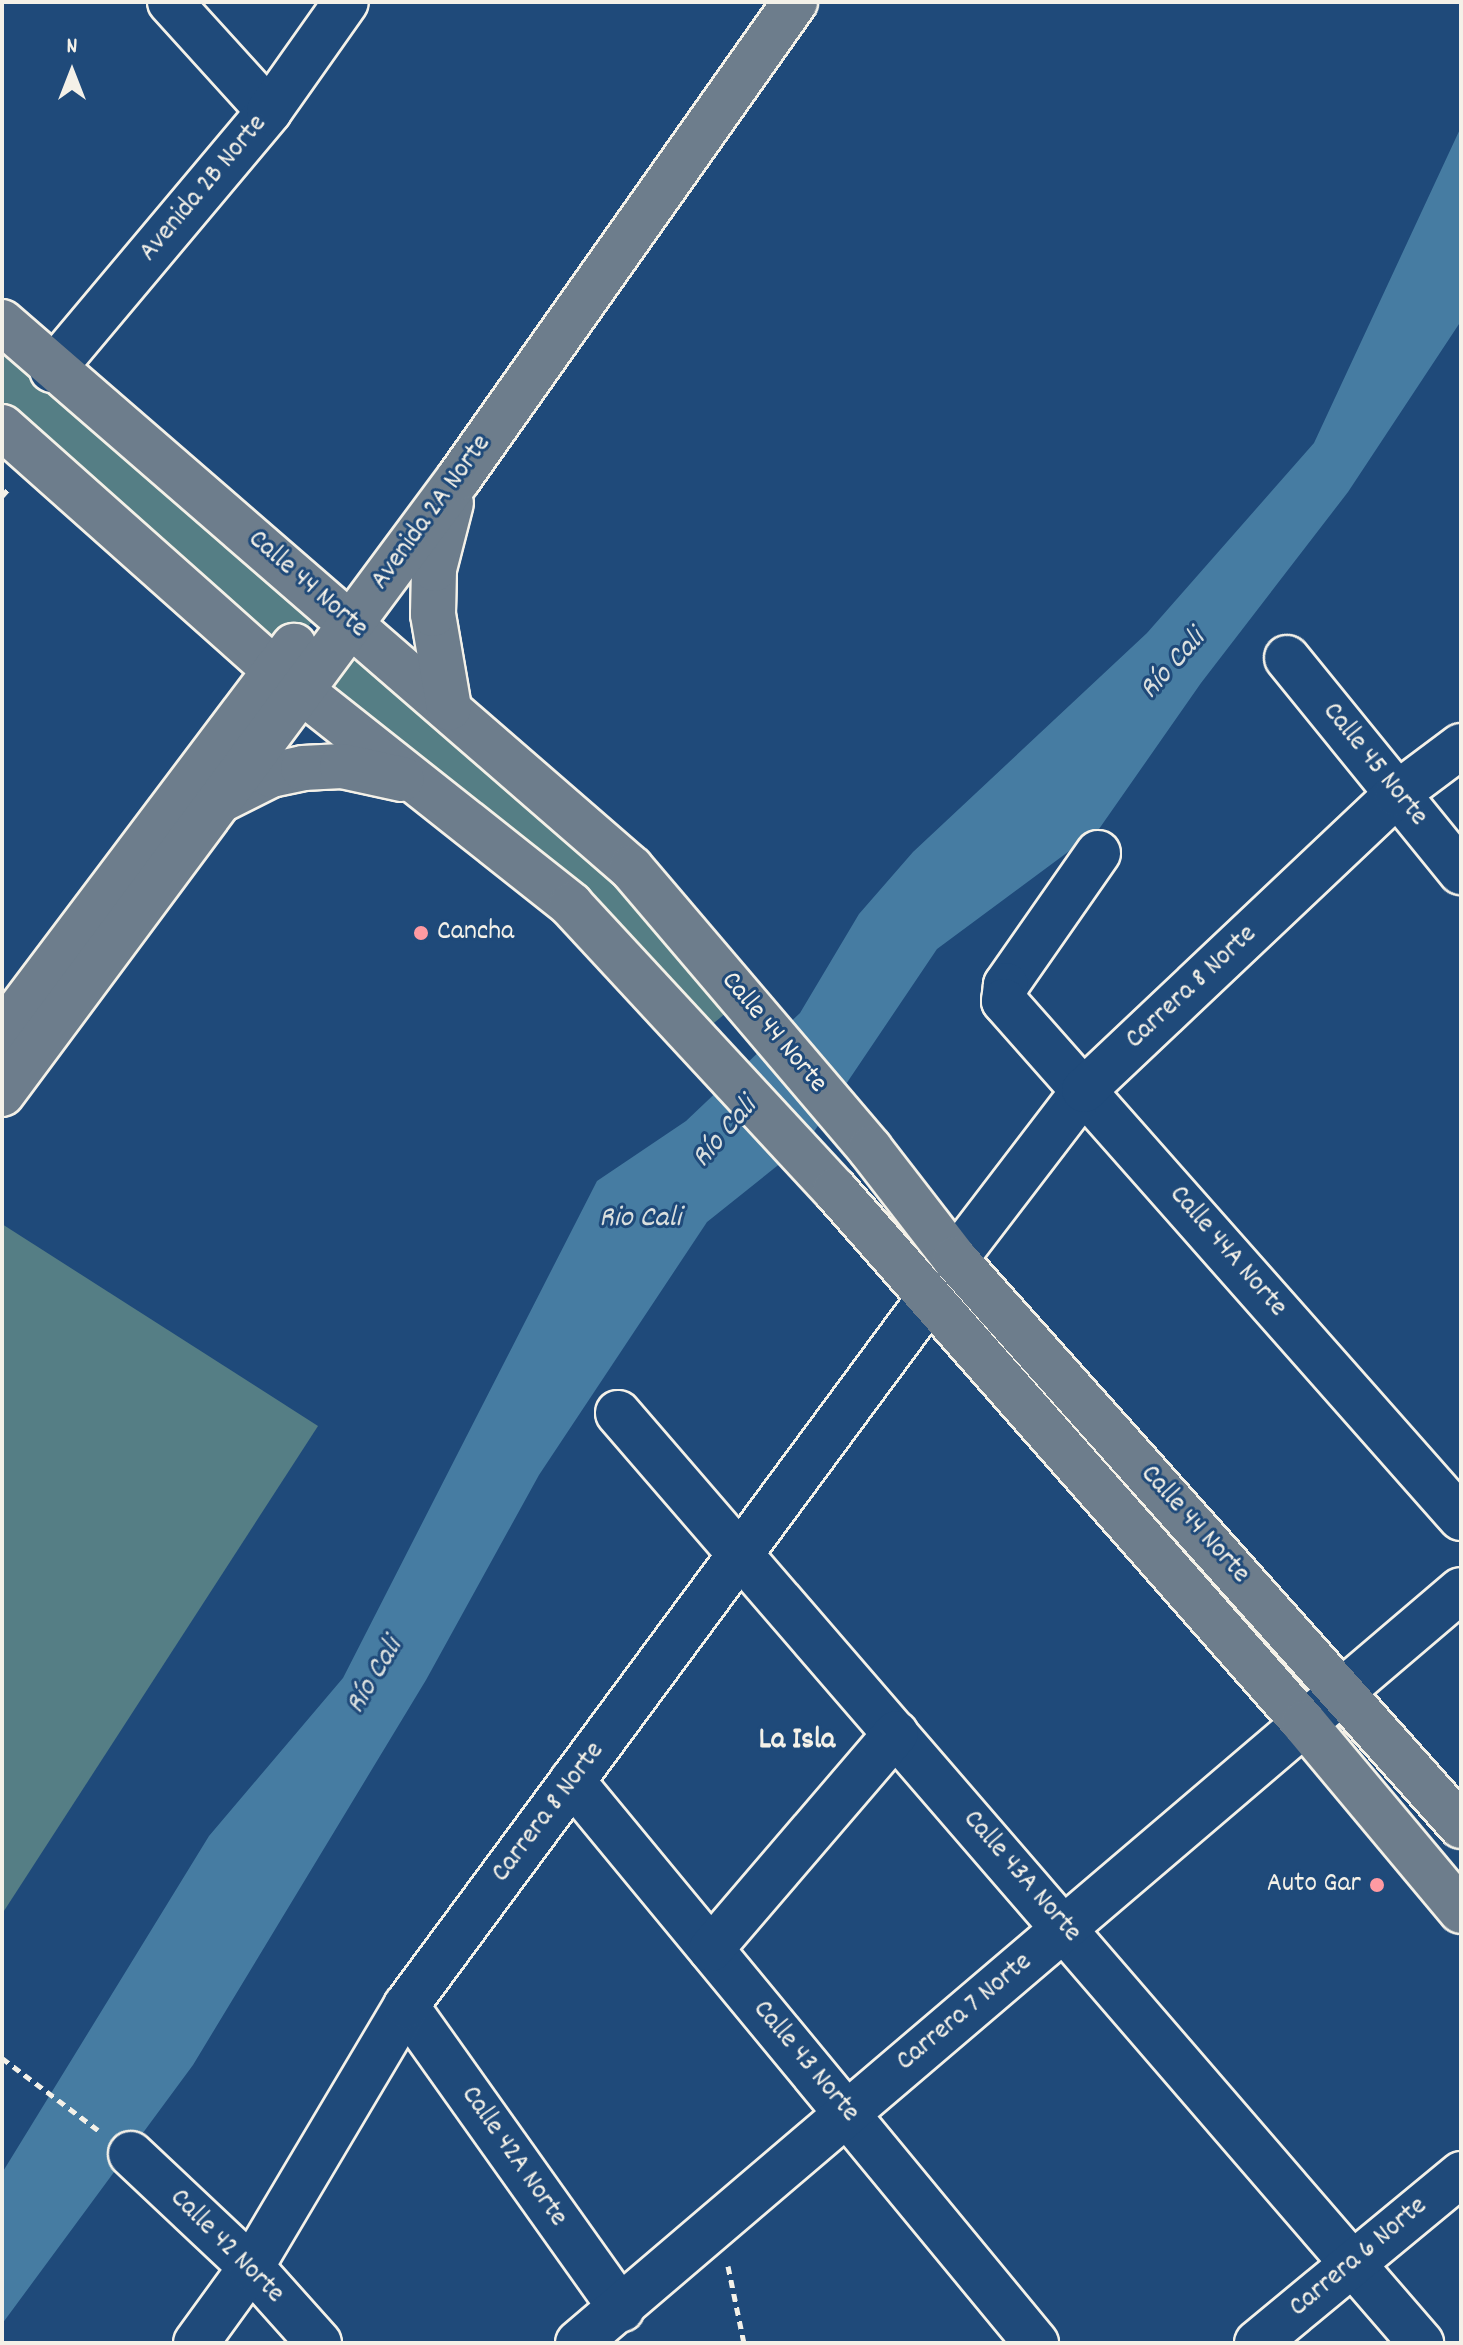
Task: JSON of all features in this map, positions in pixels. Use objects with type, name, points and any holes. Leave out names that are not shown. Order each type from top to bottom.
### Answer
[{"type":"main road","name":"Avenida 2A Norte","points":[[339,612],[436,461],[759,2]]},
{"type":"main road","name":"Avenida 2A Norte","points":[[2,1033],[339,612],[459,478],[795,2]]},
{"type":"main road","name":"Calle 44 Norte","points":[[2,322],[52,370],[339,612],[631,868],[870,1149],[955,1259],[1461,1826]]},
{"type":"main road","name":"Calle 44 Norte","points":[[2,427],[287,680],[571,905],[702,1042],[835,1190],[928,1300],[1304,1723],[1461,1911]]},
{"type":"main road","points":[[449,708],[438,663],[434,569],[459,478]]},
{"type":"main road","name":"Avenida 2A Norte","points":[[2,1094],[214,804],[287,680]]},
{"type":"main road","points":[[214,804],[261,779],[303,768],[367,769],[417,785]]},
{"type":"street","points":[[170,2],[269,111]]},
{"type":"street","name":"Avenida 2B Norte","points":[[52,370],[269,111],[346,2]]},
{"type":"street","name":"Calle 45 Norte","points":[[1287,658],[1461,872]]},
{"type":"street","name":"Carrera 8 Norte","points":[[955,1259],[1084,1090],[1397,794],[1461,746]]},
{"type":"street","name":"Calle 44A Norte","points":[[1098,853],[1002,992],[1009,1010],[1084,1090],[1461,1518]]},
{"type":"street","name":"Carrera 8 Norte","points":[[196,2343],[251,2267],[406,2006],[928,1300]]},
{"type":"street","name":"Calle 43A Norte","points":[[618,1413],[1421,2343]]},
{"type":"street","name":"Carrera 7 Norte","points":[[578,2343],[720,2226],[847,2113],[1461,1590]]},
{"type":"street","points":[[711,1949],[896,1733]]},
{"type":"street","name":"Calle 43 Norte","points":[[572,1781],[1036,2343]]},
{"type":"street","name":"Calle 42A Norte","points":[[406,2006],[621,2309]]},
{"type":"street","name":"Calle 42 Norte","points":[[131,2154],[251,2267],[319,2343]]},
{"type":"street","name":"Carrera 6 Norte","points":[[1257,2343],[1461,2174]]},
{"type":"path","points":[[2,2058],[131,2154]]},
{"type":"path","points":[[720,2226],[744,2343]]},
{"type":"green space","points":[[2,322],[327,602],[275,670],[2,427]]},
{"type":"green space","points":[[350,621],[744,998],[697,1037],[318,706]]},
{"type":"green space","points":[[2,1224],[318,1426],[2,1914]]},
{"type":"water","name":"Rio Cali","points":[[1461,127],[1461,321],[1348,492],[1201,683],[1099,829],[937,949],[807,1142],[707,1222],[539,1475],[426,1680],[193,2065],[2,2324],[2,2173],[209,1836],[343,1678],[597,1181],[686,1121],[800,1013],[859,914],[913,852],[1147,633],[1314,443]]},
{"type":"place","name":"Cancha","points":[[421,933]]},
{"type":"place","name":"Auto Gar","points":[[1377,1885]]},
{"type":"district","name":"La Isla","points":[[797,1742]]},
{"type":"water label","name":"Río Cali","points":[[1174,666]]},
{"type":"water label","name":"Río Cali","points":[[726,1134]]},
{"type":"water label","name":"Río Cali","points":[[376,1677]]}]
